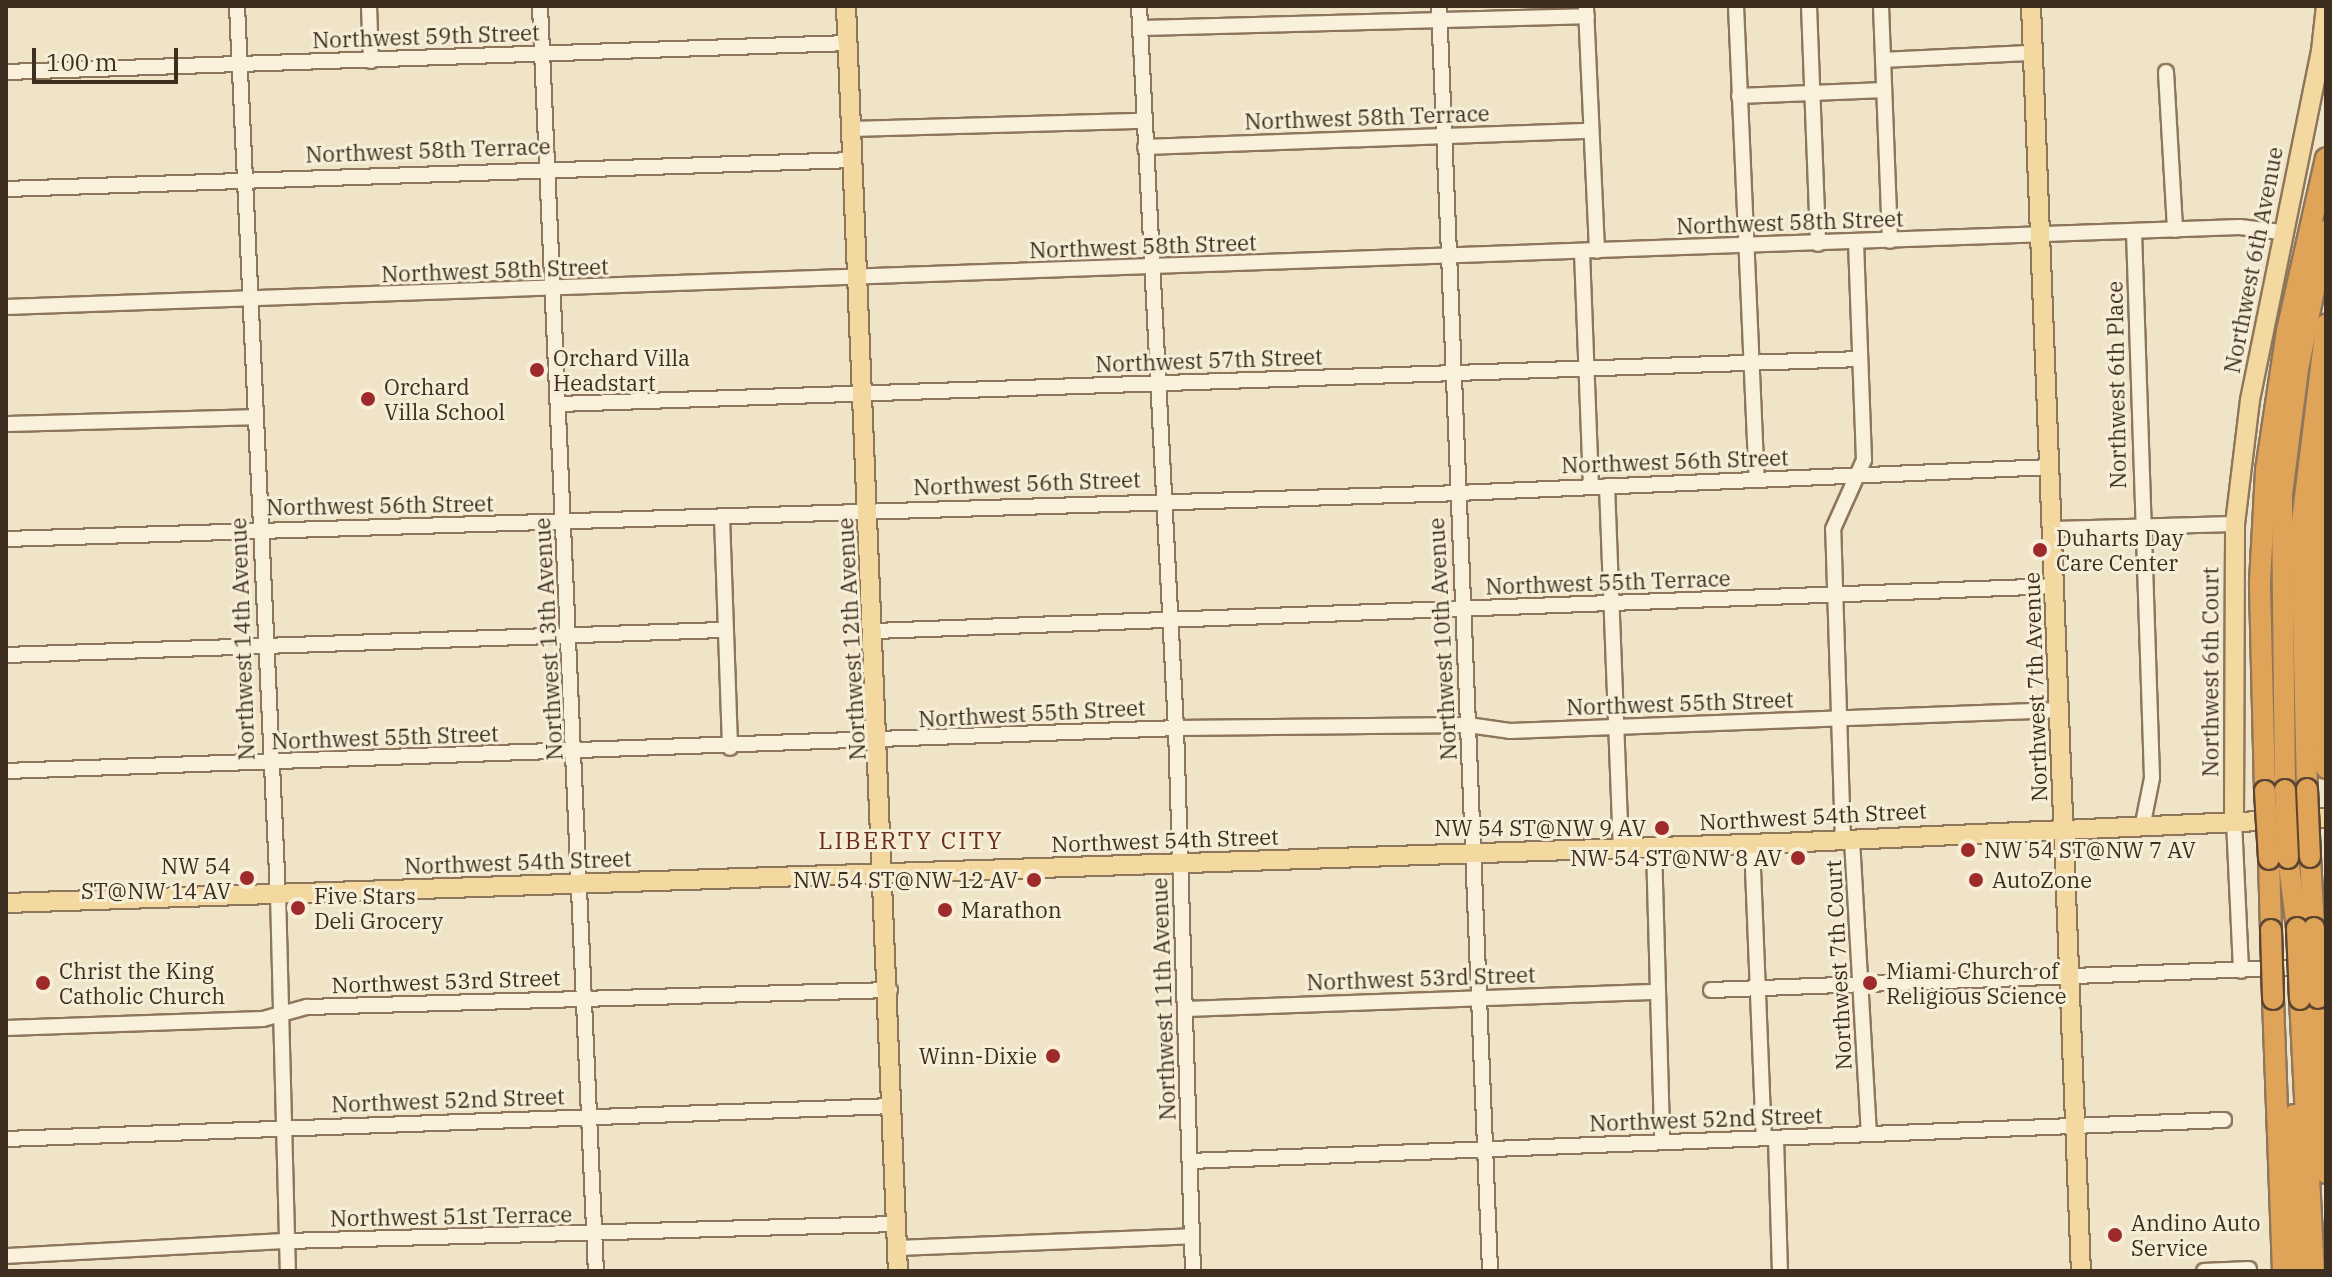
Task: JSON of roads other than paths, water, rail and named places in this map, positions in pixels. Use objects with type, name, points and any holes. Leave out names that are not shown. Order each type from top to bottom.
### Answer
[{"type":"highway","points":[[2299,1271],[2293,929],[2278,859],[2260,582],[2266,470],[2287,331],[2326,158]]},
{"type":"highway","points":[[2275,790],[2282,494],[2298,369],[2326,231]]},
{"type":"highway","points":[[2314,1271],[2293,929],[2310,857],[2301,530],[2326,325]]},
{"type":"highway","points":[[2326,413],[2317,551],[2326,768]]},
{"type":"highway","points":[[2295,998],[2326,1173]]},
{"type":"highway","points":[[2283,1271],[2295,998]]},
{"type":"highway","points":[[2323,1271],[2319,1173],[2325,1157]]},
{"type":"main road","name":"Northwest 12th Avenue","points":[[846,6],[886,872],[898,1271]]},
{"type":"main road","name":"Northwest 7th Avenue","points":[[2031,6],[2081,1271]]},
{"type":"main road","points":[[2321,51],[2326,6]]},
{"type":"main road","name":"Northwest 6th Avenue","points":[[2235,524],[2250,400],[2281,232],[2321,51]]},
{"type":"main road","name":"Northwest 6th Court","points":[[2234,821],[2235,524]]},
{"type":"main road","name":"Northwest 54th Street","points":[[6,903],[1752,844],[2065,826],[2326,818]]},
{"type":"street","name":"Northwest 14th Avenue","points":[[237,6],[269,763],[278,894],[288,1271]]},
{"type":"street","points":[[369,6],[371,61]]},
{"type":"street","name":"Northwest 13th Avenue","points":[[540,6],[546,168],[555,290],[587,1117],[596,1271]]},
{"type":"street","name":"Northwest 11th Avenue","points":[[1139,6],[1176,728],[1193,1271]]},
{"type":"street","points":[[1736,6],[1757,479]]},
{"type":"street","points":[[1809,6],[1818,244]]},
{"type":"street","points":[[1881,6],[1890,241]]},
{"type":"street","name":"Northwest 6th Avenue","points":[[2319,6],[2321,51]]},
{"type":"street","points":[[1140,28],[1440,13],[1586,11],[1591,131],[1585,369],[1591,487]]},
{"type":"street","name":"Northwest 10th Avenue","points":[[1440,13],[1490,1271]]},
{"type":"street","name":"Northwest 59th Street","points":[[6,72],[847,43]]},
{"type":"street","points":[[1883,60],[2033,53]]},
{"type":"street","points":[[2166,72],[2175,230]]},
{"type":"street","points":[[1739,96],[1884,90]]},
{"type":"street","points":[[851,129],[1144,121]]},
{"type":"street","name":"Northwest 58th Terrace","points":[[1145,147],[1591,131]]},
{"type":"street","name":"Northwest 58th Terrace","points":[[6,189],[546,168],[852,160]]},
{"type":"street","name":"Northwest 58th Street","points":[[6,307],[555,290],[2240,227],[2281,232]]},
{"type":"street","name":"Northwest 6th Place","points":[[2134,232],[2141,526],[2152,778],[2143,823]]},
{"type":"street","name":"Northwest 7th Court","points":[[1856,242],[1864,460],[1833,529],[1839,719],[1862,984],[1869,1134]]},
{"type":"street","name":"Northwest 57th Street","points":[[559,404],[1859,359]]},
{"type":"street","points":[[6,424],[254,417]]},
{"type":"street","name":"Northwest 56th Street","points":[[6,539],[1458,493],[2050,467]]},
{"type":"street","points":[[1607,486],[1621,848]]},
{"type":"street","points":[[722,517],[723,630],[730,748]]},
{"type":"street","points":[[2053,529],[2235,524]]},
{"type":"street","name":"Northwest 55th Terrace","points":[[875,631],[2055,586]]},
{"type":"street","points":[[6,655],[723,630]]},
{"type":"street","name":"Northwest 55th Street","points":[[6,771],[575,754],[1176,728],[1468,725],[1510,731],[2060,710]]},
{"type":"street","points":[[2234,821],[2241,971]]},
{"type":"street","points":[[1752,844],[1780,1271]]},
{"type":"street","points":[[1654,847],[1662,1142]]},
{"type":"street","points":[[1711,990],[2326,966]]},
{"type":"street","name":"Northwest 53rd Street","points":[[6,1028],[263,1019],[307,1007],[890,990]]},
{"type":"street","name":"Northwest 53rd Street","points":[[1186,1009],[1478,996],[1658,992]]},
{"type":"street","name":"Northwest 52nd Street","points":[[6,1139],[892,1106]]},
{"type":"street","name":"Northwest 52nd Street","points":[[1190,1161],[2224,1120]]},
{"type":"street","name":"Northwest 51st Terrace","points":[[6,1256],[287,1241],[596,1235],[897,1224]]},
{"type":"street","points":[[898,1248],[1192,1236]]},
{"type":"street","points":[[2204,1271],[2249,1269]]},
{"type":"place","name":"Orchard Villa Headstart","points":[[537,370]]},
{"type":"place","name":"Orchard Villa School","points":[[368,399]]},
{"type":"place","name":"Duharts Day Care Center","points":[[2040,550]]},
{"type":"place","name":"NW 54 ST@NW 9 AV","points":[[1662,828]]},
{"type":"place","name":"NW 54 ST@NW 7 AV","points":[[1968,850]]},
{"type":"place","name":"NW 54 ST@NW 8 AV","points":[[1798,858]]},
{"type":"place","name":"NW 54 ST@NW 14 AV","points":[[247,878]]},
{"type":"place","name":"NW 54 ST@NW 12 AV","points":[[1034,880]]},
{"type":"place","name":"AutoZone","points":[[1976,880]]},
{"type":"place","name":"Five Stars Deli Grocery","points":[[298,908]]},
{"type":"place","name":"Marathon","points":[[945,910]]},
{"type":"place","name":"Christ the King Catholic Church","points":[[43,983]]},
{"type":"place","name":"Miami Church of Religious Science","points":[[1870,983]]},
{"type":"place","name":"Winn-Dixie","points":[[1053,1056]]},
{"type":"place","name":"Andino Auto Service","points":[[2115,1235]]},
{"type":"district","name":"LIBERTY CITY","points":[[911,841]]}]
